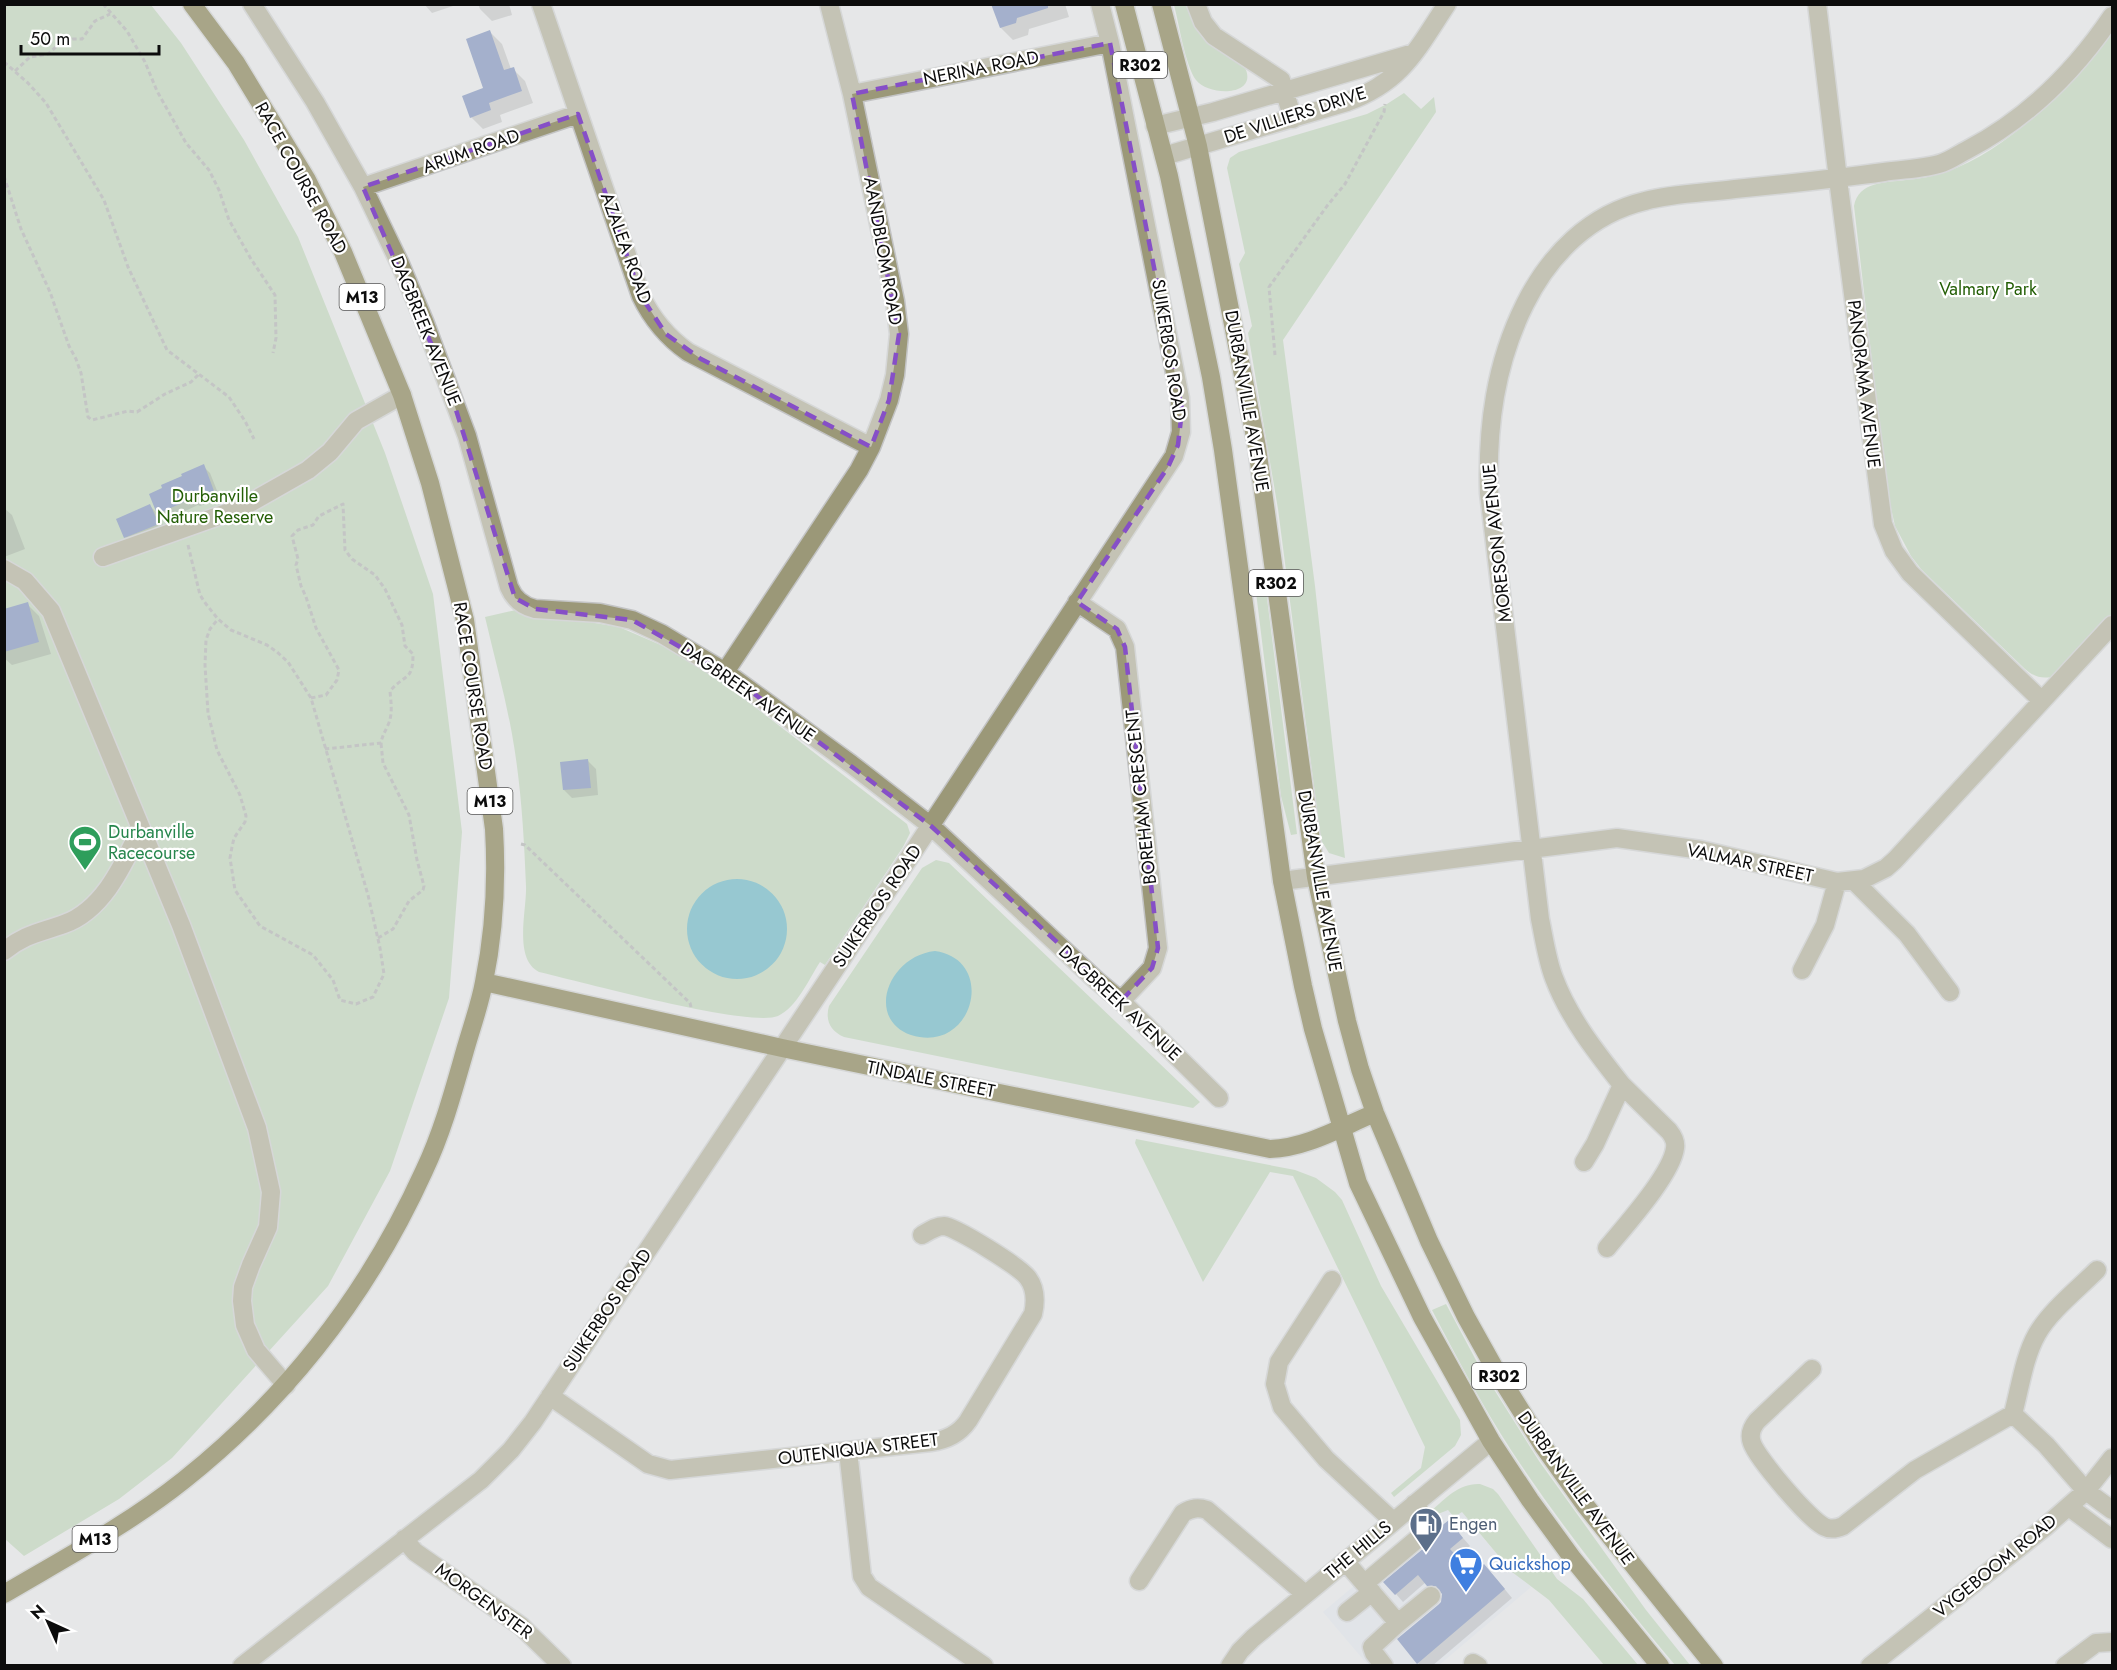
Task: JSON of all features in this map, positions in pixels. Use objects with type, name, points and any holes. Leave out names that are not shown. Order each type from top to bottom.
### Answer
[{"type":"main road","name":"RACE COURSE ROAD","points":[[4,1594],[148,1507],[219,1450],[286,1385],[335,1324],[381,1255],[425,1170],[448,1110],[484,982],[494,897],[494,828],[465,620],[430,483],[402,396],[343,252],[307,180],[236,63],[192,4]]},
{"type":"main road","name":"DURBANVILLE AVENUE","points":[[1124,4],[1164,156],[1211,378],[1282,881],[1313,1029],[1358,1183],[1443,1356],[1491,1441],[1573,1559],[1660,1665]]},
{"type":"main road","name":"DURBANVILLE AVENUE","points":[[1161,4],[1192,117],[1257,447],[1316,877],[1347,1021],[1375,1113],[1413,1206],[1449,1284],[1515,1403],[1585,1506],[1714,1665]]},
{"type":"main road","name":"TINDALE STREET","points":[[484,982],[782,1048],[1270,1149],[1295,1146],[1375,1113]]},
{"type":"street","name":"DAGBREEK AVENUE","points":[[252,4],[315,102],[363,187],[400,264],[467,436],[509,587],[515,598],[527,607],[535,609],[600,613],[632,621],[662,634],[725,672],[931,826],[1121,1001],[1219,1098]]},
{"type":"street","name":"AZALEA ROAD","points":[[541,4],[641,296],[661,328],[677,344],[701,360],[871,447]]},
{"type":"street","name":"AANDBLOM ROAD","points":[[725,672],[859,470],[871,447],[889,400],[895,375],[898,334],[895,301],[852,94],[828,4]]},
{"type":"street","name":"SUIKERBOS ROAD","points":[[242,1665],[494,1468],[516,1443],[550,1396],[931,826],[1168,467],[1178,445],[1182,421],[1174,361],[1110,43],[1100,4]]},
{"type":"street","points":[[1196,4],[1203,22],[1214,36],[1281,80],[1293,119]]},
{"type":"street","name":"DE VILLIERS DRIVE","points":[[1164,156],[1293,119],[1347,102],[1374,90],[1403,69],[1447,4]]},
{"type":"street","name":"PANORAMA AVENUE","points":[[1817,4],[1880,511],[1888,538],[1910,573],[2042,701]]},
{"type":"street","name":"MORESON AVENUE","points":[[1607,1248],[1656,1186],[1675,1148],[1672,1135],[1622,1085],[1590,1045],[1569,1010],[1554,977],[1540,919],[1489,493],[1488,461],[1494,397],[1505,353],[1517,321],[1534,287],[1557,254],[1587,227],[1624,208],[1665,197],[1838,179],[1942,163],[1980,143],[2023,114],[2048,93],[2088,49],[2112,16]]},
{"type":"street","name":"NERINA ROAD","points":[[852,94],[1110,43]]},
{"type":"street","name":"DE VILLIERS DRIVE","points":[[1155,126],[1414,53]]},
{"type":"street","name":"ARUM ROAD","points":[[363,187],[578,114]]},
{"type":"street","points":[[103,557],[241,508],[308,470],[330,452],[356,421],[402,396]]},
{"type":"street","points":[[4,569],[25,581],[51,611],[181,925],[257,1128],[271,1192],[270,1204],[268,1227],[243,1287],[242,1301],[245,1324],[256,1350],[286,1385]]},
{"type":"street","name":"BOREHAM CRESCENT","points":[[1077,602],[1117,629],[1124,640],[1158,948],[1152,968],[1121,1001]]},
{"type":"street","points":[[1802,970],[1846,882],[1876,874],[1895,860],[2112,625]]},
{"type":"street","points":[[4,951],[18,940],[65,924],[84,913],[102,896],[123,864],[141,828]]},
{"type":"street","name":"VALMAR STREET","points":[[1282,881],[1617,838],[1701,850],[1846,882]]},
{"type":"street","points":[[1846,882],[1907,934],[1950,992]]},
{"type":"street","points":[[1584,1162],[1595,1144],[1622,1085]]},
{"type":"street","name":"OUTENIQUA STREET","points":[[550,1396],[648,1464],[662,1470],[941,1440],[957,1433],[968,1421],[1033,1314],[1035,1296],[1033,1287],[1023,1271],[951,1227],[936,1227],[922,1235]]},
{"type":"street","points":[[1812,1369],[1753,1425],[1751,1436],[1756,1450],[1799,1506],[1821,1526],[1831,1529],[1842,1526],[1915,1470],[2013,1414],[2036,1335],[2047,1320],[2097,1270]]},
{"type":"street","points":[[1332,1280],[1279,1362],[1275,1376],[1278,1396],[1290,1416],[1326,1459],[1393,1521]]},
{"type":"street","points":[[2013,1414],[2046,1445],[2086,1491],[2112,1510]]},
{"type":"street","name":"THE HILLS","points":[[1230,1665],[1246,1644],[1491,1441]]},
{"type":"street","points":[[848,1451],[862,1576],[868,1587],[984,1665]]},
{"type":"street","name":"VYGEBOOM ROAD","points":[[1870,1665],[2069,1507],[2086,1491],[2112,1458]]},
{"type":"street","points":[[1347,1612],[1369,1587],[1429,1529],[1428,1522],[1414,1504]]},
{"type":"street","points":[[2069,1507],[2112,1539]]},
{"type":"street","points":[[1138,1581],[1183,1513],[1189,1509],[1202,1508],[1208,1510],[1305,1594]]},
{"type":"street","name":"MORGENSTER","points":[[404,1539],[415,1552],[521,1626],[562,1665]]},
{"type":"street","points":[[1345,1561],[1398,1623]]},
{"type":"street","points":[[1384,1665],[1372,1647],[1431,1596]]},
{"type":"street","points":[[2065,1665],[2096,1643],[2112,1642]]},
{"type":"path","points":[[103,4],[127,31],[186,143],[209,170],[229,219],[251,259],[275,295],[276,338],[273,353]]},
{"type":"path","points":[[15,71],[30,57],[48,54],[58,45],[74,39],[82,39],[95,21],[110,14]]},
{"type":"path","points":[[4,62],[46,104],[104,200],[128,267],[167,350],[229,397],[254,439]]},
{"type":"path","points":[[1275,355],[1269,287],[1345,184],[1384,112],[1385,102]]},
{"type":"path","points":[[4,176],[21,229],[50,292],[81,373],[88,417],[92,420],[128,411],[137,412],[165,394],[191,382],[199,374]]},
{"type":"path","points":[[311,698],[326,695],[337,680],[339,670],[316,628],[301,586],[296,565],[298,559],[292,536],[298,530],[313,525],[319,516],[343,504],[345,550],[352,559],[375,575],[385,589],[402,625],[405,646],[413,654],[413,670],[410,675],[400,680],[390,691],[392,713],[381,743],[383,763],[409,815],[424,886],[423,890],[410,901],[393,929],[378,938]]},
{"type":"path","points":[[184,528],[200,595],[218,619],[231,630],[267,645],[288,662],[311,698],[368,895],[384,974],[373,997],[356,1004],[340,1000],[333,980],[313,956],[260,926],[236,890],[231,858],[232,847],[234,838],[245,822],[246,816],[240,795],[217,750],[208,713],[206,640],[210,629],[218,619]]},
{"type":"path","points":[[325,749],[381,743]]},
{"type":"path","points":[[521,844],[525,845],[690,1003],[691,1007]]},
{"type":"highlighted area","points":[[1110,43],[1182,410],[1178,445],[1168,467],[1077,602],[1117,629],[1125,647],[1158,948],[1152,968],[1121,1001],[931,826],[725,672],[632,620],[535,609],[515,598],[446,378],[363,187],[578,114],[641,296],[666,334],[701,359],[871,447],[889,400],[899,334],[852,94]]},
{"type":"shaded area","points":[[1445,1510],[1450,1511],[1454,1517],[1461,1511],[1504,1563],[1531,1587],[1439,1665],[1368,1665],[1323,1612]]},
{"type":"green space","name":"Durbanville Nature Reserve","points":[[5,5],[151,5],[181,43],[244,140],[298,237],[385,453],[433,594],[462,832],[449,998],[390,1171],[328,1286],[172,1458],[119,1499],[24,1556],[5,1539]]},
{"type":"green space","points":[[1174,5],[1187,5],[1195,26],[1205,40],[1243,66],[1247,79],[1244,85],[1238,89],[1220,91],[1210,89],[1196,80],[1186,54]]},
{"type":"green space","name":"Valmary Park","points":[[2112,32],[2112,616],[2066,667],[2051,677],[2044,678],[2025,669],[1921,569],[1911,556],[1895,526],[1887,490],[1854,206],[1861,192],[1874,185],[1941,173],[1970,162],[1993,148],[2016,132],[2059,93]]},
{"type":"green space","points":[[1404,93],[1421,109],[1434,97],[1436,112],[1283,340],[1315,586],[1345,858],[1329,853],[1321,840],[1278,509],[1248,333],[1252,326],[1239,264],[1245,253],[1227,168],[1230,158],[1239,152],[1367,114]]},
{"type":"green space","points":[[1265,583],[1297,834],[1291,835],[1281,796],[1255,584]]},
{"type":"green space","points":[[516,610],[619,627],[663,646],[717,678],[907,824],[910,833],[903,847],[825,965],[820,962],[802,992],[785,1012],[778,1016],[761,1018],[700,1010],[539,972],[531,966],[526,956],[523,933],[526,886],[518,772],[503,690],[485,617]]},
{"type":"green space","points":[[936,860],[949,863],[1200,1102],[1193,1108],[844,1037],[835,1032],[828,1020],[829,1006],[922,868]]},
{"type":"green space","points":[[1136,1139],[1295,1170],[1316,1178],[1335,1192],[1342,1200],[1381,1286],[1460,1420],[1461,1435],[1455,1446],[1394,1497],[1391,1493],[1421,1468],[1425,1447],[1293,1176],[1270,1172],[1203,1282],[1135,1143]]},
{"type":"green space","points":[[1446,1304],[1478,1364],[1539,1461],[1646,1610],[1690,1665],[1675,1665],[1590,1560],[1530,1478],[1480,1399],[1432,1310]]},
{"type":"green space","points":[[1472,1484],[1480,1484],[1493,1489],[1498,1494],[1557,1579],[1583,1599],[1638,1665],[1604,1665],[1549,1600],[1512,1572],[1462,1512],[1454,1517],[1448,1510],[1438,1514],[1431,1511],[1459,1489]]},
{"type":"water","points":[[737,879],[765,887],[779,901],[787,929],[779,957],[765,971],[737,979],[709,971],[695,957],[687,929],[695,901],[709,887]]},
{"type":"water","points":[[935,951],[955,958],[967,971],[971,987],[970,1004],[962,1020],[950,1032],[932,1038],[911,1035],[897,1027],[889,1016],[886,1003],[888,989],[905,964],[919,955]]},
{"type":"building","points":[[991,4],[1048,4],[1048,8],[1017,18],[1016,23],[1000,28]]},
{"type":"building","points":[[490,30],[504,70],[514,67],[522,91],[489,103],[491,110],[470,118],[462,96],[483,88],[466,39]]},
{"type":"building","points":[[204,464],[214,491],[157,514],[149,494],[162,488],[161,485],[182,476],[181,474]]},
{"type":"building","points":[[150,504],[159,524],[124,538],[116,519]]},
{"type":"building","points":[[28,602],[39,642],[4,652],[4,609]]},
{"type":"building","points":[[588,759],[591,788],[563,790],[560,762]]},
{"type":"building","points":[[1449,1520],[1463,1538],[1450,1549],[1473,1574],[1484,1564],[1505,1589],[1417,1664],[1397,1639],[1441,1602],[1442,1594],[1436,1586],[1427,1586],[1418,1575],[1395,1595],[1383,1582],[1436,1538],[1440,1527]]},
{"type":"place","name":"Durbanville Racecourse","points":[[85,871]]},
{"type":"place","name":"Engen","points":[[1426,1553]]},
{"type":"place","name":"Quickshop","points":[[1466,1593]]}]
